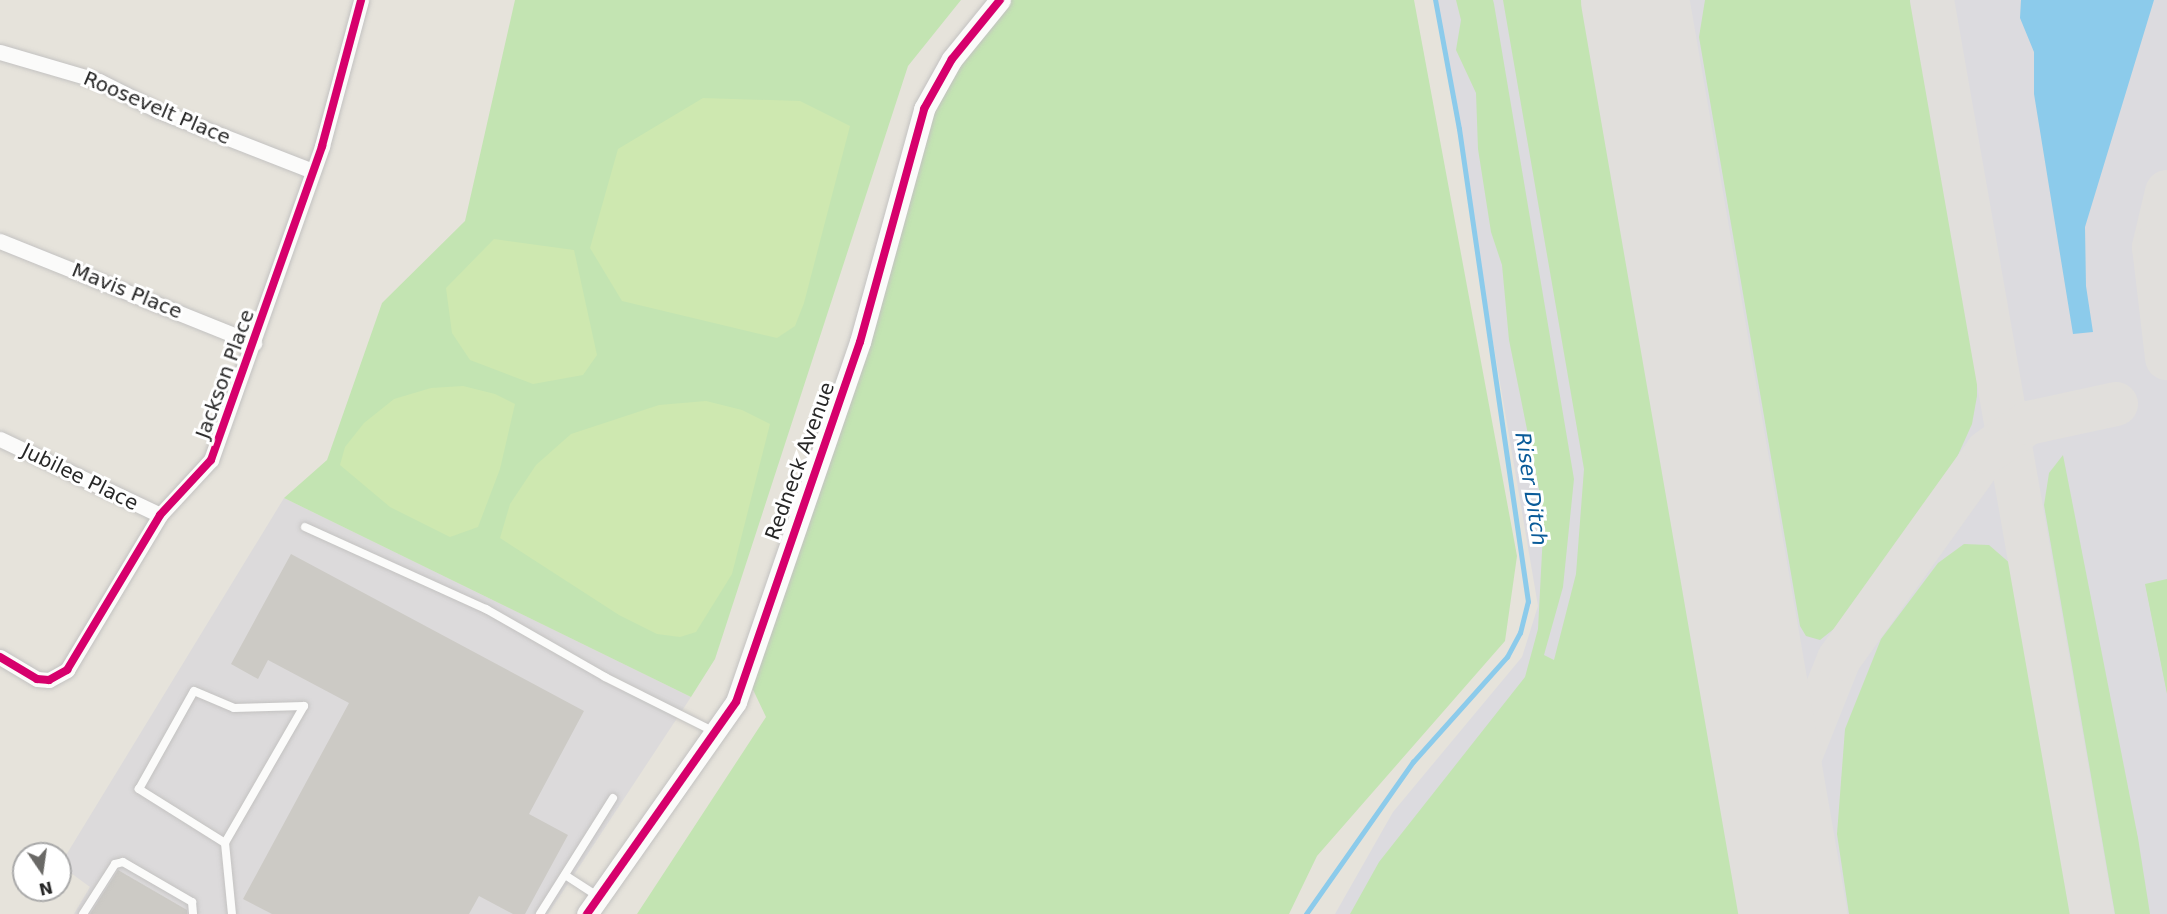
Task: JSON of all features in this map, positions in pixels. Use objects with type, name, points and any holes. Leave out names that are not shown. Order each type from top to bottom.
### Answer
[{"type":"street","name":"Jackson Place","points":[[0,657],[37,679],[49,680],[67,670],[160,515],[211,460],[313,171],[361,0]]},
{"type":"street","name":"Redneck Avenue","points":[[592,905],[717,733],[746,675],[778,572],[827,441],[860,342],[924,109],[952,59],[1000,0]]},
{"type":"street","name":"Roosevelt Place","points":[[0,52],[99,81],[159,111],[313,171]]},
{"type":"street","name":"Mavis Place","points":[[0,241],[254,343]]},
{"type":"street","name":"Jubilee Place","points":[[0,439],[160,515]]},
{"type":"lane","points":[[305,527],[486,609],[605,677],[717,733]]},
{"type":"lane","points":[[225,843],[139,789],[194,691],[234,708],[304,706],[225,843],[232,914]]},
{"type":"lane","points":[[540,914],[613,798]]},
{"type":"lane","points":[[83,914],[115,864],[123,862],[192,902],[193,914]]},
{"type":"lane","points":[[565,875],[592,905]]},
{"type":"shaded area","points":[[1435,0],[2167,0],[2167,914],[1335,914],[1393,812],[1522,657],[1538,606]]},
{"type":"shaded area","points":[[284,498],[691,697],[548,914],[74,914],[90,887],[72,874],[72,845]]},
{"type":"green space","points":[[515,0],[961,0],[908,66],[715,659],[691,697],[284,498],[327,460],[382,303],[465,221]]},
{"type":"green space","points":[[1008,0],[1414,0],[1517,556],[1505,641],[1317,856],[1289,914],[637,914],[766,717],[746,675],[924,109]]},
{"type":"green space","points":[[1456,0],[1493,0],[1494,4],[1574,479],[1563,587],[1544,655],[1554,660],[1576,574],[1584,469],[1503,0],[1583,0],[1741,914],[1350,914],[1379,862],[1525,677],[1538,629],[1544,514],[1509,340],[1502,265],[1491,232],[1478,149],[1476,93],[1456,50],[1461,20]]},
{"type":"green space","points":[[1705,0],[1914,0],[1977,363],[1977,396],[1972,424],[1954,464],[1840,624],[1820,640],[1806,636],[1800,626],[1699,37]]},
{"type":"green space","points":[[703,98],[800,101],[850,126],[804,303],[795,326],[777,338],[622,301],[590,248],[618,149]]},
{"type":"green space","points":[[494,239],[574,250],[597,355],[583,375],[533,384],[470,360],[452,333],[446,288]]},
{"type":"green space","points":[[463,386],[495,394],[515,404],[500,469],[478,527],[450,537],[390,507],[340,465],[345,447],[364,423],[394,399],[431,388]]},
{"type":"green space","points":[[706,401],[742,410],[770,424],[732,574],[696,632],[680,637],[657,634],[619,615],[500,538],[510,504],[536,465],[571,434],[659,405]]},
{"type":"green space","points":[[2063,455],[2138,838],[2150,914],[2115,914],[2044,505],[2049,473]]},
{"type":"green space","points":[[1964,544],[1989,545],[2012,565],[2073,914],[1849,914],[1837,834],[1845,729],[1881,639],[1938,563]]},
{"type":"green space","points":[[2167,579],[2167,694],[2145,584]]},
{"type":"water","points":[[2021,0],[2154,0],[2085,227],[2086,286],[2093,332],[2073,334],[2034,94],[2034,52],[2020,18]]},
{"type":"building","points":[[291,554],[584,711],[529,814],[568,835],[525,914],[513,914],[479,896],[469,914],[272,914],[243,899],[349,703],[268,660],[258,679],[231,664]]},
{"type":"building","points":[[118,870],[187,910],[187,914],[90,914]]},
{"type":"waterway","name":"Riser Ditch","points":[[1306,914],[1413,762],[1507,657],[1520,633],[1528,602],[1459,129],[1435,0]]},
{"type":"taxiway","points":[[1640,32],[1652,0]]},
{"type":"taxiway","points":[[1932,0],[2092,914]]},
{"type":"taxiway","points":[[2167,192],[2154,247],[2167,358]]},
{"type":"taxiway","points":[[1791,902],[1789,837],[1797,764],[1839,659],[1987,452],[2028,423],[2116,404]]},
{"type":"runway","points":[[1635,0],[1793,914]]},
{"type":"cycle path","points":[[0,657],[37,679],[49,680],[67,670],[160,515],[211,460],[322,146],[361,0]]},
{"type":"cycle path","points":[[587,914],[736,702],[860,342],[924,109],[952,59],[1000,0]]}]
